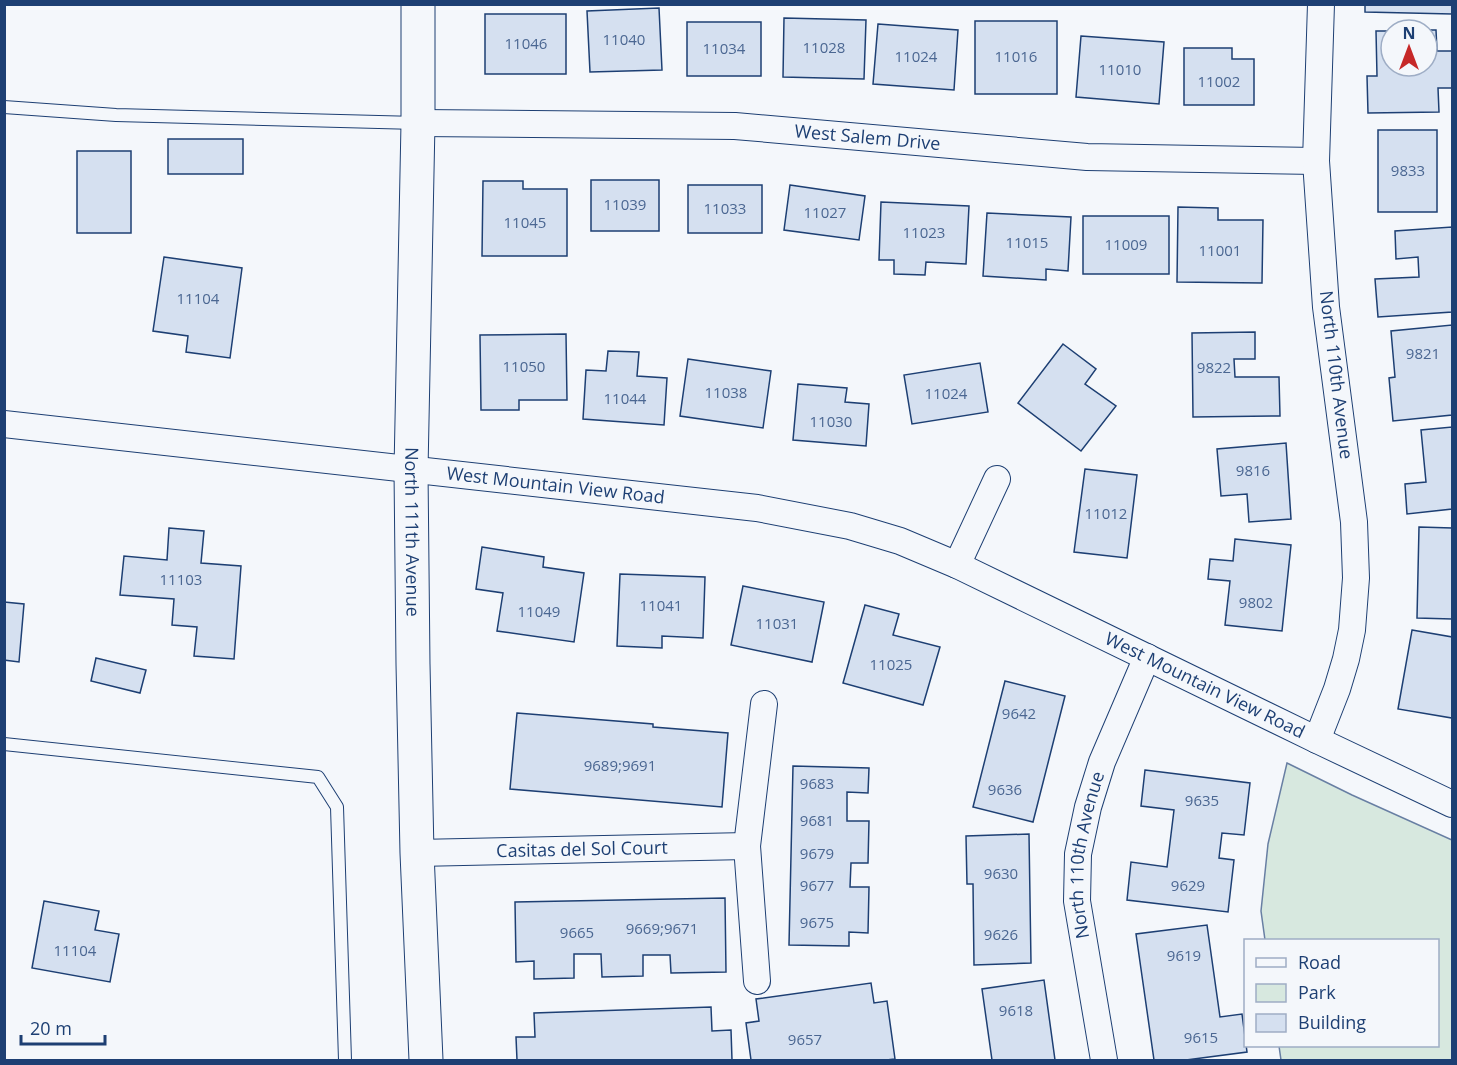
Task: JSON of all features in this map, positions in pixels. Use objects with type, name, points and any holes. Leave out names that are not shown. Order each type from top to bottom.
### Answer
[{"type":"street","name":"North 111th Avenue","points":[[418,4],[411,470],[417,853],[426,1060]]},
{"type":"street","name":"North 110th Avenue","points":[[1317,740],[1346,659],[1352,630],[1356,578],[1354,522],[1326,307],[1316,161],[1321,4]]},
{"type":"street","name":"West Salem Drive","points":[[418,123],[735,126],[1086,157],[1316,161]]},
{"type":"street","name":"West Mountain View Road","points":[[4,424],[757,508],[850,526],[900,541],[957,565],[1452,804]]},
{"type":"street","points":[[957,565],[998,479]]},
{"type":"street","name":"North 110th Avenue","points":[[1104,1060],[1077,901],[1078,854],[1088,807],[1102,762],[1147,657]]},
{"type":"street","points":[[757,981],[747,846],[764,704]]},
{"type":"street","name":"Casitas del Sol Court","points":[[417,853],[747,846]]},
{"type":"lane","points":[[4,107],[116,115],[418,123]]},
{"type":"lane","points":[[4,744],[318,777],[337,807],[345,1060]]},
{"type":"green space","points":[[1287,763],[1452,840],[1452,1060],[1281,1060],[1279,1047],[1439,1047],[1439,939],[1265,939],[1261,911],[1268,844]]},
{"type":"building","points":[[1365,4],[1452,4],[1452,14],[1365,12]]},
{"type":"building","points":[[659,8],[662,70],[590,72],[587,11]]},
{"type":"building","points":[[485,14],[566,14],[566,74],[485,74]]},
{"type":"building","points":[[784,18],[866,20],[864,79],[783,77]]},
{"type":"building","points":[[975,21],[1057,21],[1057,94],[975,94]]},
{"type":"building","points":[[687,22],[761,22],[761,76],[687,76]]},
{"type":"building","points":[[878,24],[958,30],[954,90],[873,84]]},
{"type":"building","points":[[1376,31],[1379,31],[1379,78],[1439,78],[1439,51],[1452,51],[1452,88],[1438,88],[1439,112],[1368,113],[1367,76],[1377,76]]},
{"type":"building","points":[[1081,36],[1164,42],[1159,104],[1076,97]]},
{"type":"building","points":[[1184,48],[1232,48],[1232,59],[1254,59],[1254,105],[1184,105]]},
{"type":"building","points":[[1378,130],[1437,130],[1437,212],[1378,212]]},
{"type":"building","points":[[168,139],[243,139],[243,174],[168,174]]},
{"type":"building","points":[[77,151],[131,151],[131,233],[77,233]]},
{"type":"building","points":[[591,180],[659,180],[659,231],[591,231]]},
{"type":"building","points":[[483,181],[523,181],[523,189],[567,189],[567,256],[482,256]]},
{"type":"building","points":[[688,185],[762,185],[762,233],[688,233]]},
{"type":"building","points":[[790,185],[865,196],[859,240],[784,230]]},
{"type":"building","points":[[881,202],[969,206],[966,264],[926,262],[925,275],[894,274],[894,260],[879,260]]},
{"type":"building","points":[[1178,207],[1218,208],[1218,220],[1263,220],[1262,283],[1177,282]]},
{"type":"building","points":[[987,213],[1071,217],[1068,271],[1046,269],[1046,280],[983,276]]},
{"type":"building","points":[[1083,216],[1169,216],[1169,274],[1083,274]]},
{"type":"building","points":[[1452,227],[1452,312],[1378,317],[1375,279],[1419,277],[1418,257],[1396,259],[1395,231]]},
{"type":"building","points":[[164,257],[242,268],[230,358],[186,352],[188,336],[153,331]]},
{"type":"building","points":[[1452,325],[1452,415],[1393,421],[1389,378],[1395,377],[1391,331]]},
{"type":"building","points":[[1255,332],[1255,359],[1234,359],[1235,377],[1279,377],[1280,416],[1193,417],[1192,333]]},
{"type":"building","points":[[566,334],[567,400],[519,400],[519,410],[481,410],[480,335]]},
{"type":"building","points":[[1063,344],[1096,369],[1085,384],[1116,406],[1081,451],[1018,403]]},
{"type":"building","points":[[608,351],[639,352],[637,376],[667,378],[664,425],[583,419],[586,370],[606,371]]},
{"type":"building","points":[[688,359],[771,371],[763,428],[680,416]]},
{"type":"building","points":[[980,363],[988,412],[912,424],[904,375]]},
{"type":"building","points":[[798,384],[847,388],[845,402],[869,404],[866,446],[793,440]]},
{"type":"building","points":[[1452,427],[1452,509],[1407,514],[1405,484],[1426,482],[1421,430]]},
{"type":"building","points":[[1286,443],[1291,519],[1249,522],[1247,494],[1221,496],[1217,449]]},
{"type":"building","points":[[1085,469],[1137,475],[1127,558],[1074,552]]},
{"type":"building","points":[[1419,527],[1452,528],[1452,619],[1417,618]]},
{"type":"building","points":[[169,528],[204,531],[201,563],[241,566],[234,659],[194,656],[197,627],[172,625],[174,599],[120,595],[124,556],[167,560]]},
{"type":"building","points":[[1235,539],[1291,545],[1282,631],[1225,625],[1230,581],[1208,579],[1210,559],[1233,561]]},
{"type":"building","points":[[482,547],[544,557],[543,567],[584,573],[574,642],[497,631],[503,593],[476,589]]},
{"type":"building","points":[[620,574],[705,577],[703,638],[662,636],[662,648],[617,646]]},
{"type":"building","points":[[743,586],[824,602],[812,662],[731,645]]},
{"type":"building","points":[[4,602],[24,604],[19,662],[4,660]]},
{"type":"building","points":[[865,605],[899,614],[893,635],[940,647],[923,705],[843,683]]},
{"type":"building","points":[[1412,630],[1452,637],[1452,718],[1398,709]]},
{"type":"building","points":[[96,658],[146,670],[140,693],[91,681]]},
{"type":"building","points":[[1005,681],[1065,696],[1033,822],[973,807]]},
{"type":"building","points":[[517,713],[653,724],[653,727],[728,733],[722,807],[510,789]]},
{"type":"building","points":[[793,766],[869,768],[868,793],[847,792],[847,821],[869,821],[868,863],[851,863],[850,887],[869,887],[868,933],[849,932],[849,946],[789,945]]},
{"type":"building","points":[[1145,770],[1250,783],[1244,835],[1222,833],[1219,858],[1234,860],[1228,912],[1127,900],[1131,862],[1167,867],[1174,810],[1141,806]]},
{"type":"building","points":[[1029,834],[1031,963],[974,965],[973,884],[967,884],[966,836]]},
{"type":"building","points":[[725,898],[726,972],[671,973],[670,955],[643,955],[643,976],[602,977],[601,954],[574,954],[574,978],[534,979],[534,961],[516,962],[515,902]]},
{"type":"building","points":[[44,901],[99,911],[95,930],[119,934],[110,982],[32,968]]},
{"type":"building","points":[[1207,925],[1220,1017],[1242,1014],[1244,1047],[1246,1047],[1247,1052],[1186,1060],[1154,1060],[1136,934]]},
{"type":"building","points":[[1044,980],[1055,1060],[992,1060],[982,989]]},
{"type":"building","points":[[871,983],[874,1003],[887,1001],[895,1059],[751,1060],[746,1023],[759,1021],[756,999]]},
{"type":"building","points":[[711,1007],[712,1031],[731,1030],[732,1060],[517,1060],[516,1037],[535,1037],[534,1013]]}]
